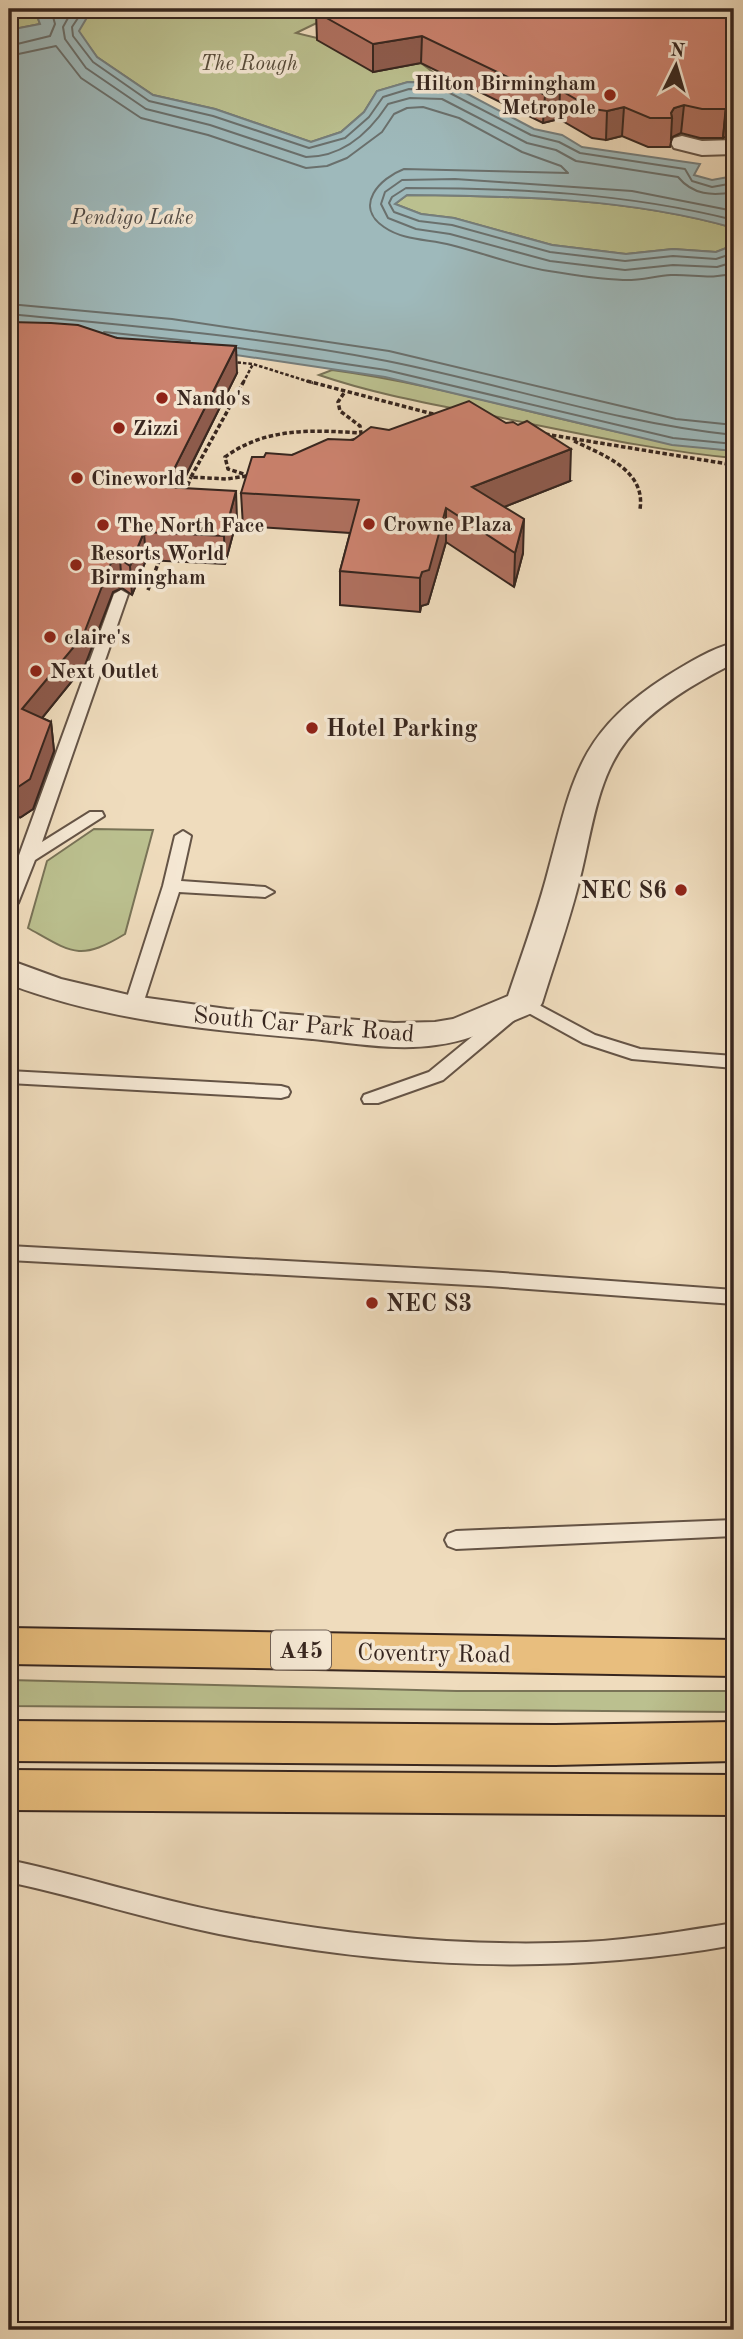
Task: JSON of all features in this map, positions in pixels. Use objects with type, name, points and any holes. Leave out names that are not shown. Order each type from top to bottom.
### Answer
[{"type":"highway","points":[[594,1655],[734,1632]]},
{"type":"highway","name":"Coventry Road","points":[[9,1646],[734,1658]]},
{"type":"highway","points":[[9,1741],[555,1745],[734,1742]]},
{"type":"highway","points":[[555,1745],[734,1755]]},
{"type":"highway","points":[[9,1790],[734,1795]]},
{"type":"street","points":[[682,143],[702,148],[734,147]]},
{"type":"street","points":[[524,1003],[560,890],[589,783],[605,748],[625,722],[651,701],[734,652]]},
{"type":"street","points":[[681,683],[734,675]]},
{"type":"street","name":"South Car Park Road","points":[[9,971],[50,987],[133,1007],[349,1032],[414,1035],[463,1028],[524,1003]]},
{"type":"lane","points":[[9,903],[28,857],[121,594]]},
{"type":"lane","points":[[28,857],[96,816]]},
{"type":"lane","points":[[133,1007],[172,887],[183,836]]},
{"type":"lane","points":[[172,887],[265,892]]},
{"type":"lane","points":[[371,1099],[436,1076],[524,1003],[589,1039],[638,1055],[734,1062]]},
{"type":"lane","points":[[9,1077],[281,1092]]},
{"type":"lane","points":[[9,1253],[583,1285],[734,1297]]},
{"type":"lane","points":[[456,1540],[734,1528]]},
{"type":"lane","points":[[9,1871],[148,1907],[275,1933],[369,1948],[479,1954],[560,1954],[649,1949],[734,1934]]},
{"type":"path","points":[[227,361],[253,364],[344,393],[439,415]]},
{"type":"path","points":[[182,501],[191,477],[253,364]]},
{"type":"path","points":[[259,476],[228,469],[225,457],[238,445],[277,434],[314,430],[361,433],[360,426],[340,411],[338,401],[344,393]]},
{"type":"path","points":[[534,432],[713,463],[734,464]]},
{"type":"path","points":[[567,438],[627,471],[641,489],[640,509]]},
{"type":"path","points":[[191,477],[227,479],[247,475]]},
{"type":"path","points":[[144,601],[163,551]]},
{"type":"green space","points":[[9,9],[37,16],[40,24],[9,30]]},
{"type":"green space","name":"The Rough","points":[[92,9],[326,9],[325,19],[296,33],[421,63],[447,83],[408,82],[377,91],[364,112],[341,132],[311,142],[215,109],[153,95],[97,57],[78,31]]},
{"type":"green space","points":[[407,195],[531,198],[654,210],[734,228],[734,245],[716,252],[673,249],[626,254],[552,245],[454,218],[421,214],[395,204]]},
{"type":"green space","points":[[332,370],[433,388],[633,435],[734,451],[734,458],[649,447],[563,430],[389,395],[319,375]]},
{"type":"green space","points":[[94,829],[153,830],[125,934],[85,951],[65,948],[28,928],[47,861]]},
{"type":"green space","points":[[9,1680],[457,1691],[734,1691],[734,1712],[9,1706]]},
{"type":"water","name":"Pendigo Lake","points":[[15,9],[92,9],[79,31],[97,57],[153,95],[215,109],[311,142],[341,132],[364,112],[377,91],[408,82],[447,83],[534,129],[562,135],[582,147],[700,164],[694,175],[712,180],[734,176],[734,228],[654,210],[572,201],[407,195],[395,204],[421,214],[454,218],[552,245],[626,254],[673,249],[716,252],[734,245],[734,451],[672,445],[385,377],[169,345],[9,330],[9,30],[40,24],[37,16]]},
{"type":"building","name":"Hilton Birmingham Metropole","points":[[333,9],[721,9],[734,15],[734,106],[726,109],[702,109],[684,105],[674,108],[672,118],[650,118],[624,107],[607,111],[593,109],[560,90],[545,95],[422,36],[373,44],[316,12]]},
{"type":"building","name":"Resorts World Birmingham","points":[[9,322],[78,325],[117,338],[236,346],[165,487],[236,491],[224,536],[144,532],[130,566],[120,559],[111,563],[83,636],[22,709],[51,722],[30,779],[18,787],[9,788]]},
{"type":"building","points":[[469,401],[506,423],[513,422],[518,425],[527,421],[571,449],[472,487],[524,519],[515,553],[446,508],[429,570],[422,572],[420,578],[340,571],[359,500],[241,493],[252,457],[264,457],[266,453],[292,455],[328,439],[353,440],[371,427],[389,430]]},
{"type":"place","name":"Hilton Birmingham Metropole","points":[[610,95]]},
{"type":"place","name":"Nando's","points":[[162,398]]},
{"type":"place","name":"Zizzi","points":[[119,428]]},
{"type":"place","name":"Cineworld","points":[[77,478]]},
{"type":"place","name":"Crowne Plaza","points":[[369,524]]},
{"type":"place","name":"The North Face","points":[[103,525]]},
{"type":"place","name":"Resorts World Birmingham","points":[[76,565]]},
{"type":"place","name":"claire's","points":[[50,637]]},
{"type":"place","name":"Next Outlet","points":[[36,671]]},
{"type":"place","name":"Hotel Parking","points":[[312,728]]},
{"type":"place","name":"NEC S6","points":[[681,890]]},
{"type":"place","name":"NEC S3","points":[[372,1303]]}]
